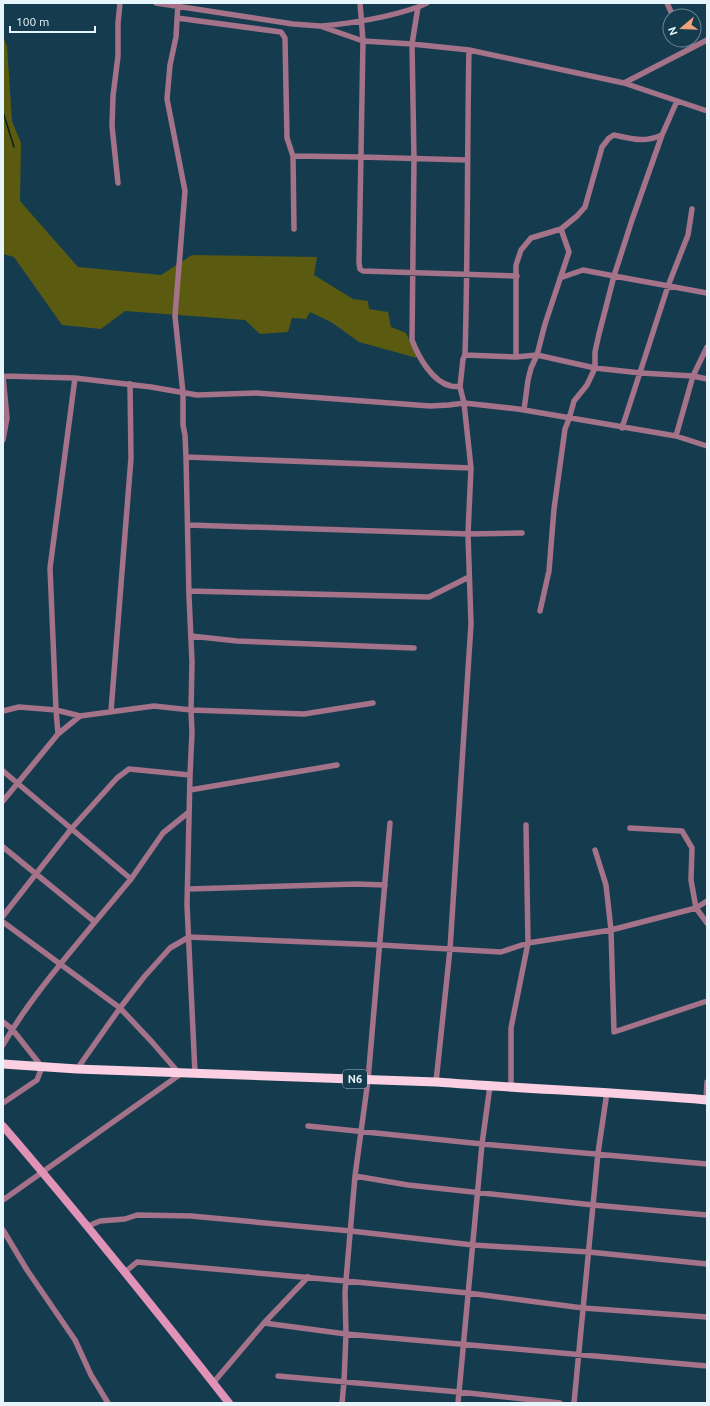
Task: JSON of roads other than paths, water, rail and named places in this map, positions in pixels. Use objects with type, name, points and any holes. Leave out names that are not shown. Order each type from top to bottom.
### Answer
[{"type":"highway","name":"N6","points":[[3,1064],[77,1069],[436,1082],[607,1092],[706,1100]]},
{"type":"main road","points":[[3,1126],[88,1226],[229,1403]]},
{"type":"street","points":[[118,183],[112,126],[113,96],[118,56],[118,23],[120,3]]},
{"type":"street","points":[[156,3],[178,5],[293,24],[320,26],[363,22],[396,15],[427,3]]},
{"type":"street","points":[[360,3],[363,22],[360,269],[363,271],[517,276]]},
{"type":"street","points":[[178,5],[176,37],[170,65],[167,99],[185,191],[175,316],[183,393],[183,425],[185,435],[188,525],[188,591],[192,662],[192,733],[188,889],[195,1073]]},
{"type":"street","points":[[418,7],[412,44],[414,159],[412,340],[416,352],[423,363],[437,379],[450,386],[460,387]]},
{"type":"street","points":[[177,18],[281,32],[285,38],[287,138],[293,156],[294,229]]},
{"type":"street","points":[[320,26],[363,41],[469,50],[624,82],[707,111]]},
{"type":"street","points":[[624,82],[692,48]]},
{"type":"street","points":[[436,1082],[450,949],[471,624],[468,534],[471,468],[464,403],[460,387],[463,359],[465,355],[469,50]]},
{"type":"street","points":[[540,611],[549,571],[554,509],[565,429],[574,401],[587,385],[595,368],[595,352],[598,334],[614,276],[662,135],[677,100]]},
{"type":"street","points":[[516,356],[516,265],[521,250],[531,238],[561,229],[577,216],[584,207],[602,147],[609,138],[614,135],[632,140],[645,140],[662,135]]},
{"type":"street","points":[[293,156],[467,160]]},
{"type":"street","points":[[622,428],[668,286],[688,235],[692,209]]},
{"type":"street","points":[[524,410],[531,368],[537,355],[545,324],[569,252],[561,229]]},
{"type":"street","points":[[560,278],[583,270],[707,294]]},
{"type":"street","points":[[676,436],[694,376],[707,347]]},
{"type":"street","points":[[465,355],[537,355],[595,368],[641,373],[694,376],[707,379]]},
{"type":"street","points":[[3,440],[7,418],[3,376],[75,378],[130,384],[196,395],[256,393],[430,406],[464,403],[524,410],[569,419],[676,436],[707,446]]},
{"type":"street","points":[[58,734],[50,568],[75,378]]},
{"type":"street","points":[[112,711],[131,458],[130,384]]},
{"type":"street","points":[[186,457],[471,468]]},
{"type":"street","points":[[188,525],[468,534],[522,533]]},
{"type":"street","points":[[188,591],[429,597],[469,577]]},
{"type":"street","points":[[191,636],[237,641],[414,648]]},
{"type":"street","points":[[3,710],[19,707],[56,710],[80,716],[154,706],[191,710],[304,714],[373,703]]},
{"type":"street","points":[[3,801],[58,734],[80,716]]},
{"type":"street","points":[[190,790],[337,765]]},
{"type":"street","points":[[3,916],[72,828],[117,778],[129,769],[190,775]]},
{"type":"street","points":[[3,771],[131,879]]},
{"type":"street","points":[[3,1045],[12,1029],[60,964],[131,879],[163,833],[189,812]]},
{"type":"street","points":[[342,1403],[346,1334],[346,1280],[355,1176],[368,1080],[390,824]]},
{"type":"street","points":[[511,1087],[511,1028],[528,943],[526,825]]},
{"type":"street","points":[[630,828],[682,831],[692,848],[691,880],[696,908],[707,923]]},
{"type":"street","points":[[3,847],[95,922]]},
{"type":"street","points":[[595,850],[606,885],[611,930],[614,1032],[707,1001]]},
{"type":"street","points":[[188,889],[356,884],[385,885]]},
{"type":"street","points":[[77,1069],[144,977],[170,948],[189,937],[501,952],[528,943],[611,930],[696,908],[707,901]]},
{"type":"street","points":[[3,922],[120,1008],[181,1072],[3,1200]]},
{"type":"street","points":[[3,1022],[12,1029],[42,1067],[37,1080],[3,1102]]},
{"type":"street","points":[[706,1100],[707,1082]]},
{"type":"street","points":[[458,1403],[462,1344],[482,1144],[490,1086]]},
{"type":"street","points":[[574,1403],[598,1154],[607,1092]]},
{"type":"street","points":[[308,1126],[482,1144],[707,1164]]},
{"type":"street","points":[[355,1176],[408,1185],[593,1205],[707,1215]]},
{"type":"street","points":[[88,1226],[100,1221],[137,1215],[190,1216],[351,1231],[473,1245],[589,1252],[707,1264]]},
{"type":"street","points":[[3,1230],[27,1270],[75,1340],[91,1375],[108,1403]]},
{"type":"street","points":[[125,1272],[137,1262],[346,1280],[468,1293],[583,1308],[707,1317]]},
{"type":"street","points":[[213,1383],[264,1323],[308,1277]]},
{"type":"street","points":[[264,1323],[346,1334],[578,1356],[707,1366]]},
{"type":"street","points":[[278,1376],[459,1392],[560,1403]]},
{"type":"waterway","points":[[3,112],[14,147]]}]
